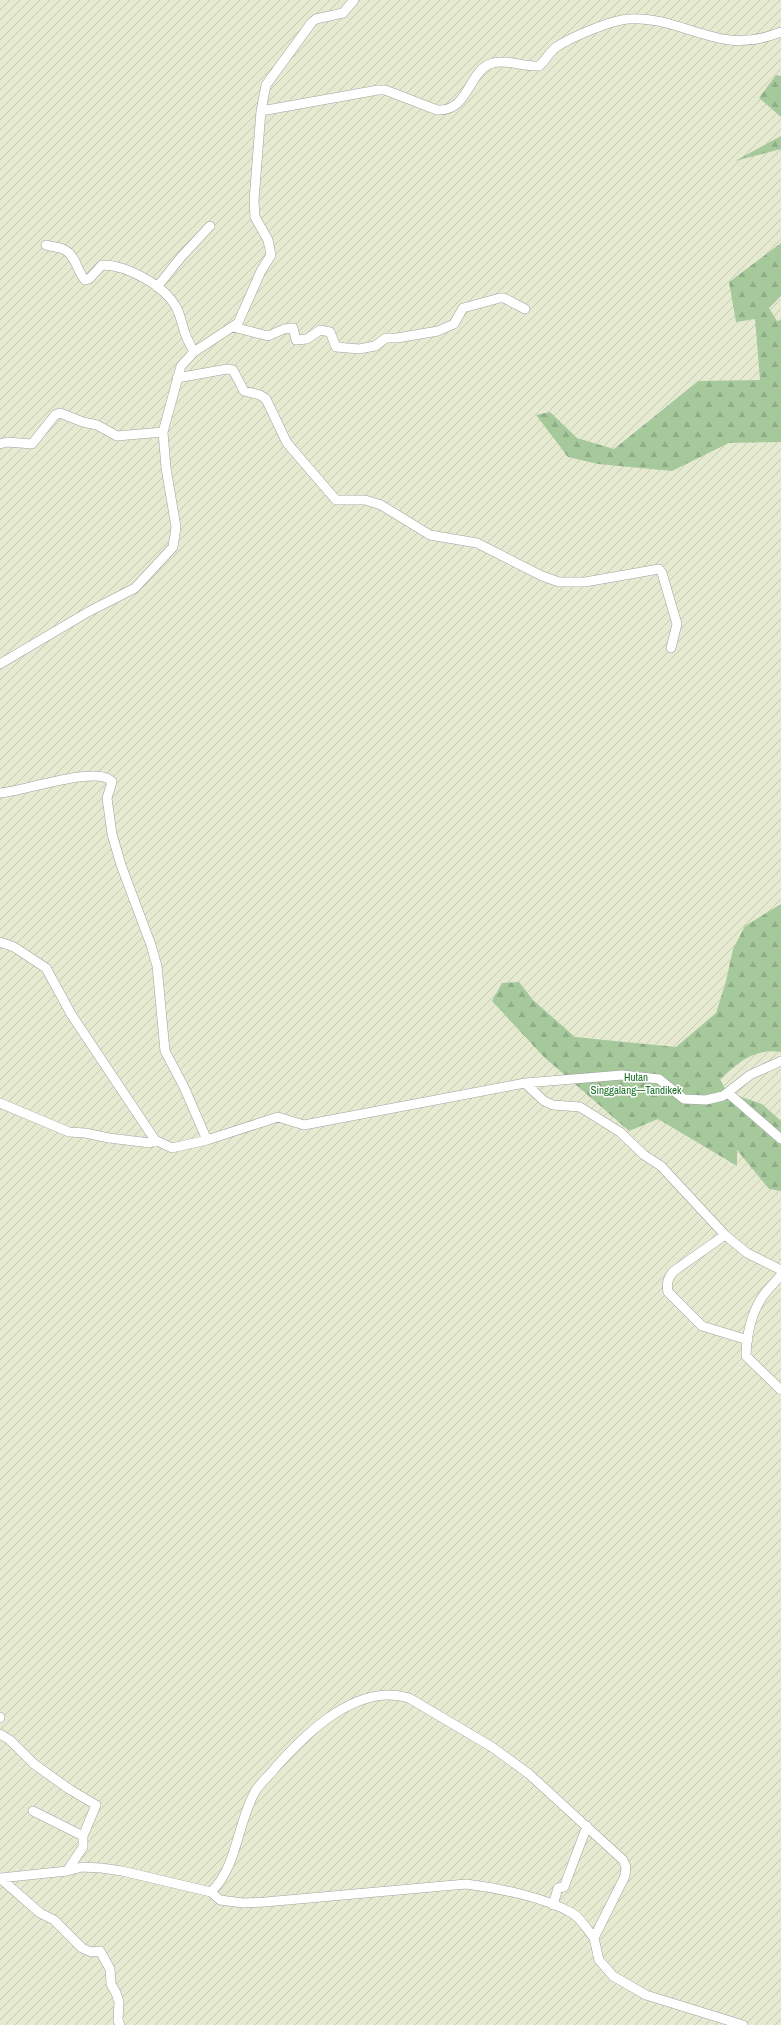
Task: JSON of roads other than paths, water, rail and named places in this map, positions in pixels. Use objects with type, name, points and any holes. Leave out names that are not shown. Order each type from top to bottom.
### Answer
[{"type":"street","points":[[0,664],[88,612],[135,588],[173,547],[176,527],[166,468],[163,432],[181,366],[194,352],[238,323],[261,272],[272,255],[268,240],[255,217],[254,201],[261,111],[266,85],[312,22],[316,19],[343,13],[354,0]]},
{"type":"street","points":[[261,111],[378,90],[385,90],[437,110],[445,111],[459,102],[485,66],[502,62],[531,67],[538,66],[554,49],[565,43],[606,25],[628,19],[656,21],[730,40],[757,39],[781,32]]},
{"type":"street","points":[[157,287],[182,256],[210,226]]},
{"type":"street","points":[[46,245],[65,249],[75,262],[80,275],[85,280],[89,279],[102,265],[108,265],[129,271],[157,287],[177,308],[185,334],[194,352]]},
{"type":"street","points":[[233,327],[268,336],[284,329],[293,328],[296,340],[306,339],[320,330],[330,332],[336,347],[359,349],[375,346],[386,338],[398,338],[438,332],[454,324],[463,308],[500,298],[526,308]]},
{"type":"street","points":[[177,378],[228,369],[233,370],[244,391],[260,395],[266,399],[287,443],[336,500],[365,500],[381,505],[430,535],[477,543],[555,581],[576,583],[659,569],[662,573],[677,624],[671,648]]},
{"type":"street","points":[[0,444],[7,442],[32,444],[55,415],[60,413],[83,422],[100,426],[117,436],[163,432]]},
{"type":"street","points":[[0,793],[57,780],[103,776],[112,782],[107,798],[112,834],[121,865],[151,945],[157,966],[165,1051],[184,1087],[207,1140]]},
{"type":"street","points":[[0,942],[14,947],[46,968],[71,1014],[155,1140],[172,1148],[207,1140],[278,1118],[304,1125],[525,1083],[622,1075],[659,1079],[684,1098],[706,1100],[717,1098],[728,1093],[750,1075],[781,1060]]},
{"type":"street","points":[[525,1083],[544,1101],[553,1105],[580,1107],[620,1132],[644,1155],[661,1166],[725,1235],[747,1253],[781,1270]]},
{"type":"street","points":[[728,1093],[781,1139]]},
{"type":"street","points":[[0,1103],[69,1132],[150,1143],[155,1140]]},
{"type":"street","points":[[725,1235],[674,1271],[670,1276],[667,1286],[668,1292],[702,1326],[748,1340]]},
{"type":"street","points":[[781,1275],[761,1299],[749,1329],[746,1356],[781,1390]]},
{"type":"street","points":[[211,1892],[220,1883],[228,1869],[240,1829],[256,1790],[292,1749],[318,1726],[350,1705],[366,1698],[395,1694],[409,1698],[492,1747],[529,1774],[623,1860],[626,1867],[625,1876],[594,1938]]},
{"type":"street","points":[[0,1734],[10,1740],[34,1764],[69,1789],[96,1805],[83,1836],[83,1847],[67,1871]]},
{"type":"street","points":[[33,1811],[83,1836]]},
{"type":"street","points":[[553,1905],[558,1888],[564,1887],[587,1826]]},
{"type":"street","points":[[0,1878],[67,1871],[82,1867],[100,1868],[122,1871],[211,1892],[220,1900],[243,1903],[466,1884],[497,1888],[553,1905],[573,1914],[594,1938],[599,1960],[613,1976],[646,1995],[743,2025]]},
{"type":"street","points":[[0,1878],[40,1914],[54,1920],[82,1948],[91,1952],[100,1951],[110,1969],[111,1984],[119,2002],[118,2020],[120,2025]]},
{"type":"park label","name":"Hutan Singgalang—Tandikek","points":[[636,1083]]}]
